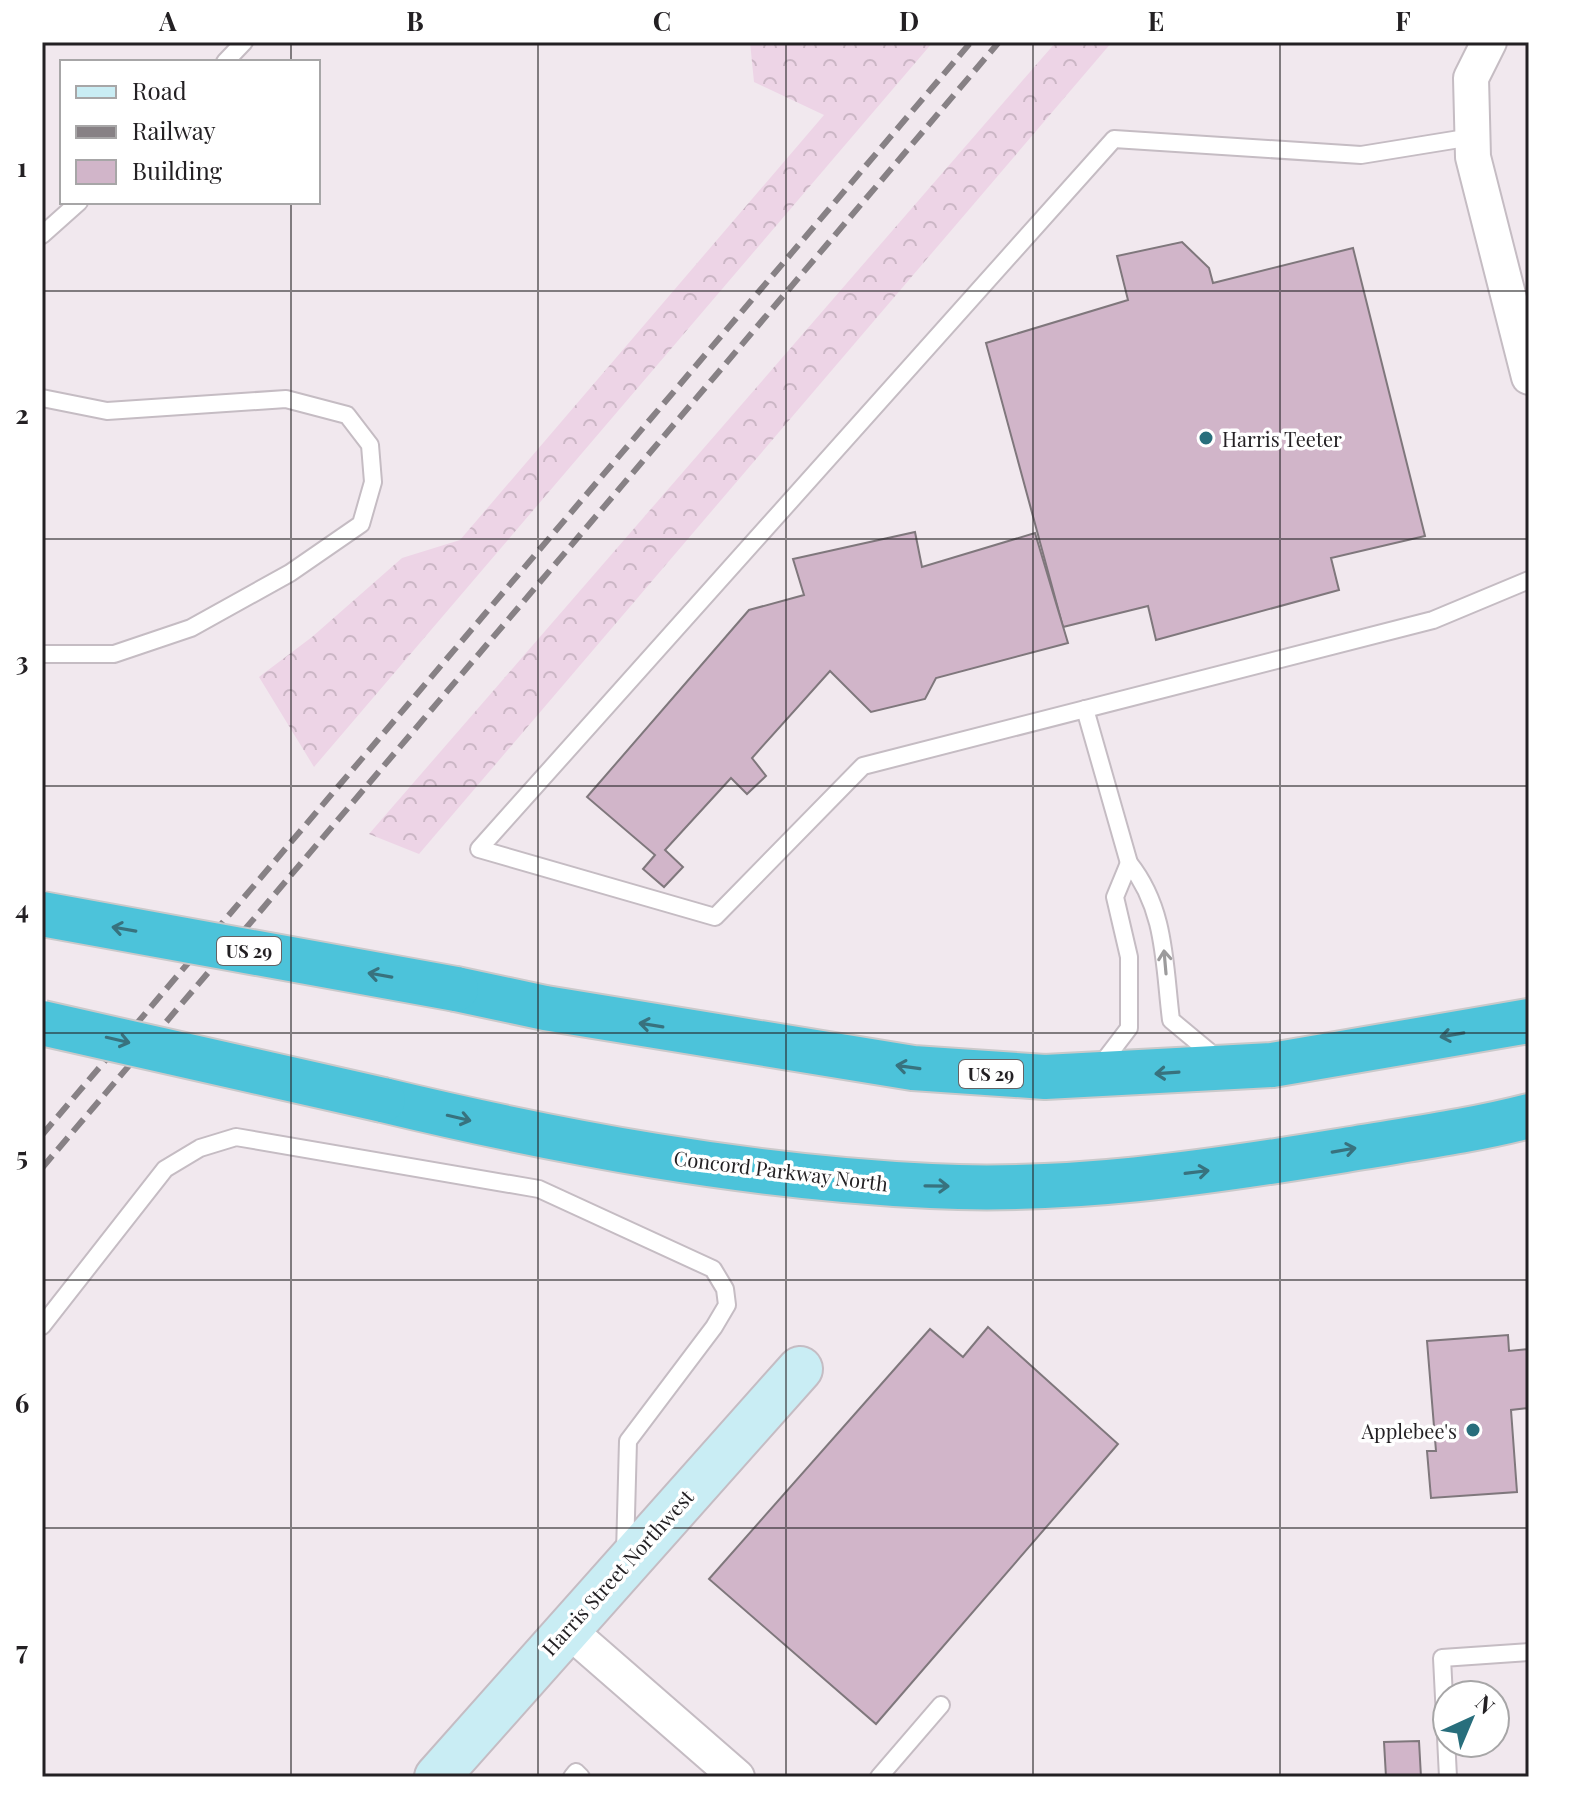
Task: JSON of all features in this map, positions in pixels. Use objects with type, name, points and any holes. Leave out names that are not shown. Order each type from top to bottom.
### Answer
[{"type":"highway","name":"US 29","points":[[42,914],[545,1008],[913,1068],[1045,1077],[1229,1068],[1340,1055],[1529,1021]]},
{"type":"highway","name":"Concord Parkway North","points":[[42,1023],[503,1129],[714,1164],[934,1187],[1061,1185],[1138,1179],[1267,1163],[1529,1116]]},
{"type":"street","points":[[1489,42],[1471,78],[1473,157],[1529,377]]},
{"type":"street","name":"Harris Street Northwest","points":[[437,1777],[566,1628],[800,1369]]},
{"type":"street","points":[[566,1628],[737,1777]]},
{"type":"lane","points":[[227,60],[244,42]]},
{"type":"lane","points":[[1472,137],[1361,155],[1114,139],[479,849],[715,917],[863,766],[1433,620],[1529,580]]},
{"type":"lane","points":[[42,235],[77,204]]},
{"type":"lane","points":[[42,398],[107,411],[286,399],[347,415],[370,445],[373,482],[361,524],[290,573],[191,628],[114,654],[42,654]]},
{"type":"lane","points":[[1085,709],[1129,863],[1147,885],[1161,926],[1171,1020],[1229,1068]]},
{"type":"lane","points":[[1093,1076],[1129,1028],[1129,957],[1115,897],[1129,863]]},
{"type":"lane","points":[[42,1326],[165,1169],[200,1148],[236,1137],[539,1189],[713,1269],[725,1289],[727,1305],[714,1327],[628,1441],[625,1563]]},
{"type":"lane","points":[[1448,1777],[1442,1658],[1529,1652]]},
{"type":"lane","points":[[879,1777],[941,1705]]},
{"type":"lane","points":[[572,1777],[576,1772],[581,1777]]},
{"type":"green space","points":[[750,42],[933,42],[314,767],[259,677],[312,637],[402,558],[460,540],[824,115],[754,82]]},
{"type":"green space","points":[[1056,42],[1112,42],[419,854],[369,834]]},
{"type":"building","name":"Harris Teeter","points":[[1182,242],[1209,268],[1213,283],[1353,248],[1425,536],[1331,558],[1339,590],[1156,640],[1148,606],[1063,627],[986,343],[1128,300],[1117,256]]},
{"type":"building","points":[[915,532],[922,567],[1035,533],[1068,643],[936,678],[925,699],[871,712],[830,671],[752,758],[766,776],[747,794],[731,778],[665,850],[683,867],[664,887],[643,869],[655,855],[587,797],[749,610],[804,595],[793,559]]},
{"type":"building","points":[[988,1327],[1118,1444],[876,1724],[709,1579],[930,1329],[963,1357]]},
{"type":"building","name":"Applebee's","points":[[1508,1335],[1509,1351],[1529,1349],[1529,1408],[1511,1410],[1517,1492],[1431,1498],[1427,1451],[1436,1451],[1427,1341]]},
{"type":"building","points":[[1419,1741],[1421,1777],[1386,1777],[1384,1742]]},
{"type":"railway","points":[[42,1135],[971,42]]},
{"type":"railway","points":[[42,1168],[999,42]]},
{"type":"place","name":"Harris Teeter","points":[[1206,438]]},
{"type":"place","name":"Applebee's","points":[[1473,1430]]}]
